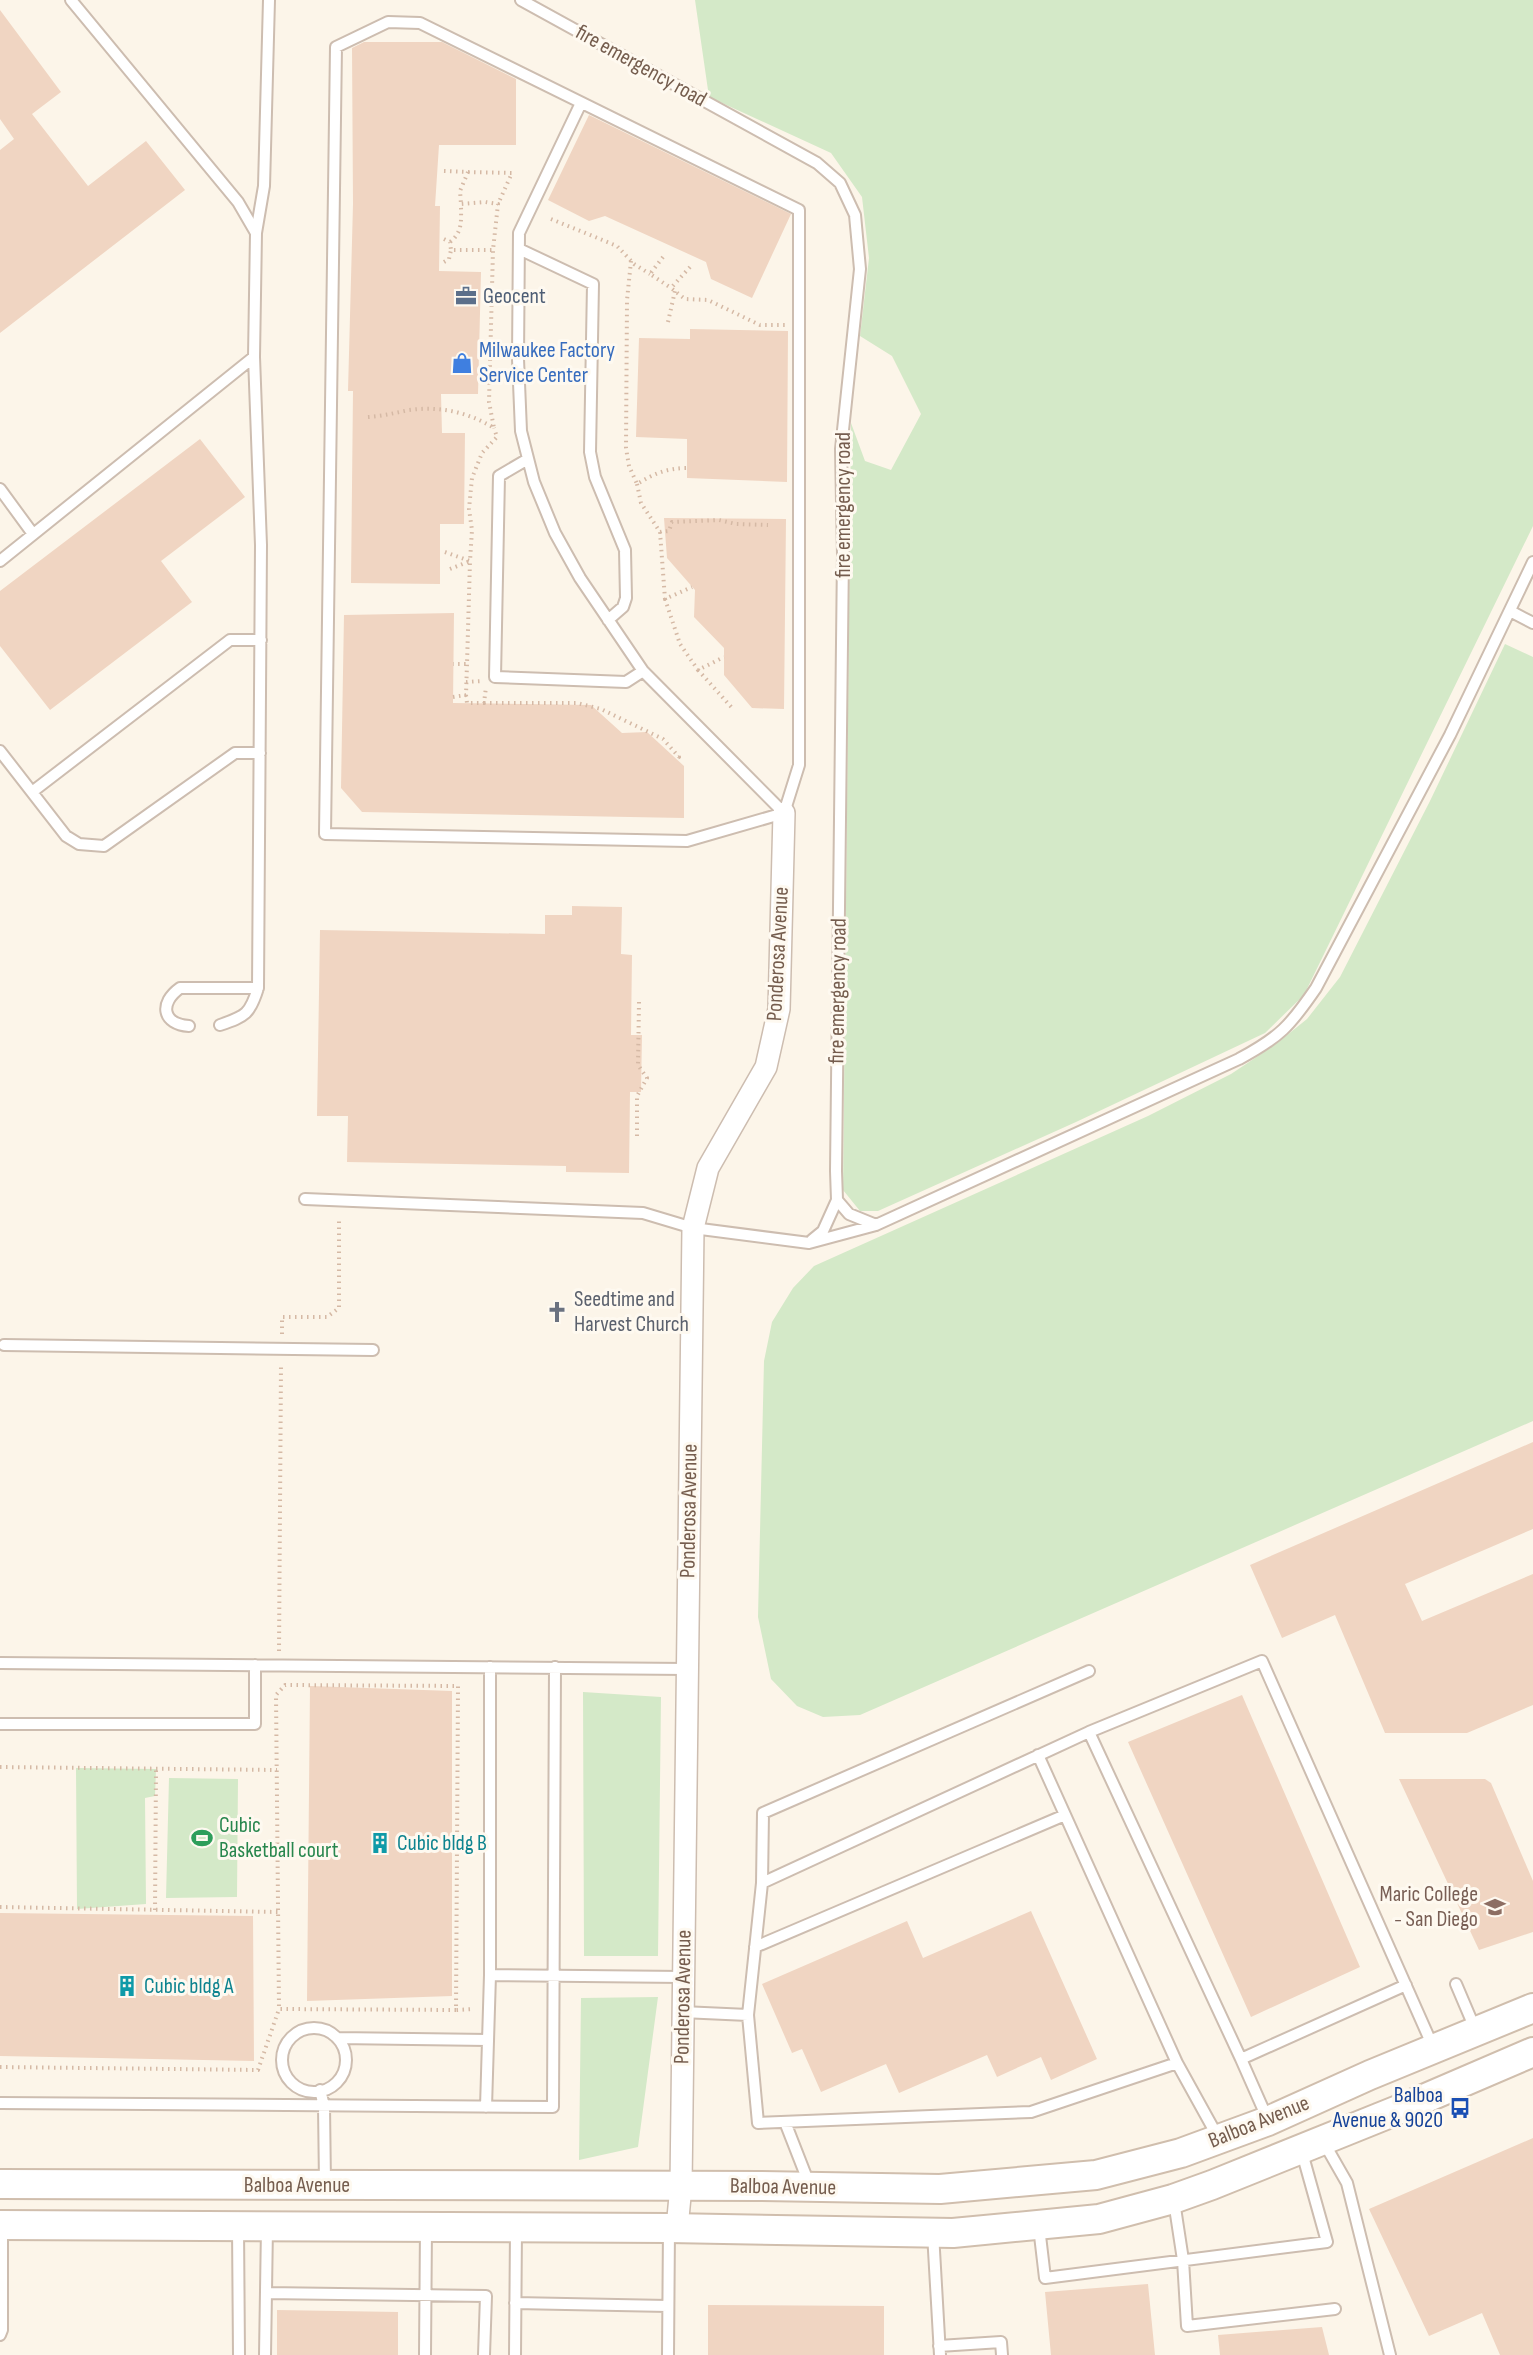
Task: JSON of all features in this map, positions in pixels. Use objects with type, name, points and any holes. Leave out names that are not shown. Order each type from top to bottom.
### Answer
[{"type":"main road","name":"Balboa Avenue","points":[[0,2184],[940,2189],[1096,2175],[1181,2153],[1268,2121],[1533,2008]]},
{"type":"main road","name":"Balboa Avenue","points":[[1,2225],[673,2228],[952,2233],[1099,2219],[1173,2199],[1312,2145],[1533,2052]]},
{"type":"street","name":"Ponderosa Avenue","points":[[673,2228],[681,2186],[693,1228],[708,1167],[766,1067],[774,1032],[778,1009],[784,813]]},
{"type":"lane","points":[[71,0],[238,202],[256,233]]},
{"type":"lane","points":[[220,1025],[240,1018],[252,1008],[258,988],[261,545],[254,357],[256,233],[264,186],[269,0]]},
{"type":"lane","name":"fire emergency road","points":[[521,0],[817,163],[840,183],[855,215],[860,269],[842,449],[843,555],[836,1079],[837,1200],[823,1231],[809,1243]]},
{"type":"lane","points":[[388,22],[420,23],[799,210],[799,765],[784,813],[687,841],[326,834],[336,47],[388,22]]},
{"type":"lane","points":[[581,103],[519,233],[520,431],[534,482],[555,533],[608,620],[643,671],[784,813]]},
{"type":"lane","points":[[519,249],[593,284],[590,452],[596,477],[625,550],[626,568],[626,598],[623,607],[608,620]]},
{"type":"lane","points":[[0,561],[254,357]]},
{"type":"lane","points":[[528,459],[499,476],[495,677],[626,682],[643,671]]},
{"type":"lane","points":[[0,489],[33,534]]},
{"type":"lane","points":[[305,1199],[643,1213],[693,1228],[809,1243],[876,1225],[1268,1044],[1290,1025],[1316,988],[1450,735],[1533,562]]},
{"type":"lane","points":[[1510,611],[1533,623]]},
{"type":"lane","points":[[32,792],[230,640],[261,640]]},
{"type":"lane","points":[[0,751],[66,836],[79,844],[104,846],[235,753],[260,753]]},
{"type":"lane","points":[[189,1026],[171,1022],[167,1014],[167,1004],[172,994],[180,988],[258,988]]},
{"type":"lane","points":[[837,1200],[849,1214],[876,1225]]},
{"type":"lane","points":[[4,1345],[373,1350]]},
{"type":"lane","points":[[762,1883],[1089,1732],[1262,1661],[1434,2049]]},
{"type":"lane","points":[[0,1663],[687,1669]]},
{"type":"lane","points":[[0,1724],[255,1724],[255,1665]]},
{"type":"lane","points":[[486,2107],[490,1975],[490,1667]]},
{"type":"lane","points":[[0,2103],[553,2107],[555,1667]]},
{"type":"lane","points":[[1089,1671],[763,1813],[762,1883],[748,2015],[758,2123],[1031,2112],[1177,2063]]},
{"type":"lane","points":[[1089,1732],[1268,2121]]},
{"type":"lane","points":[[1038,1755],[1177,2063],[1219,2139]]},
{"type":"lane","points":[[755,1947],[1065,1815]]},
{"type":"lane","points":[[490,1975],[683,1977]]},
{"type":"lane","points":[[1456,1984],[1477,2031]]},
{"type":"lane","points":[[1241,2059],[1406,1985]]},
{"type":"lane","points":[[682,2012],[748,2015]]},
{"type":"lane","points":[[304,2029],[324,2029],[337,2038],[345,2054],[346,2064],[335,2084],[320,2090],[304,2090],[295,2086],[288,2079],[284,2070],[283,2050],[288,2041],[304,2029]]},
{"type":"lane","points":[[337,2038],[488,2040]]},
{"type":"lane","points":[[320,2090],[324,2106],[325,2185]]},
{"type":"lane","points":[[785,2122],[810,2187]]},
{"type":"lane","points":[[1038,2225],[1046,2278],[1327,2242],[1312,2145]]},
{"type":"lane","points":[[1312,2145],[1347,2183],[1390,2355]]},
{"type":"lane","points":[[1173,2199],[1183,2260],[1187,2326],[1335,2309]]},
{"type":"lane","points":[[1,2225],[1,2333]]},
{"type":"lane","points":[[265,2355],[267,2226]]},
{"type":"lane","points":[[238,2227],[238,2355]]},
{"type":"lane","points":[[425,2355],[426,2227]]},
{"type":"lane","points":[[515,2355],[516,2228]]},
{"type":"lane","points":[[668,2355],[668,2306],[673,2228]]},
{"type":"lane","points":[[933,2233],[939,2350],[1001,2342],[1002,2355]]},
{"type":"lane","points":[[266,2293],[486,2296],[484,2355]]},
{"type":"lane","points":[[515,2303],[668,2306]]},
{"type":"path","points":[[444,171],[512,173],[498,204],[493,250],[489,402],[497,437],[482,453],[472,478],[469,509],[472,530],[467,704],[577,703],[601,709],[663,739],[679,757],[675,758]]},
{"type":"path","points":[[450,242],[458,236],[461,226],[460,191],[468,172]]},
{"type":"path","points":[[461,204],[485,202],[498,204]]},
{"type":"path","points":[[551,219],[617,246],[631,261],[685,299],[708,300],[760,325],[786,325]]},
{"type":"path","points":[[444,239],[450,242]]},
{"type":"path","points":[[444,262],[449,259],[450,242]]},
{"type":"path","points":[[451,250],[493,250]]},
{"type":"path","points":[[650,274],[663,257]]},
{"type":"path","points":[[631,261],[627,300],[626,448],[629,466],[637,484],[641,503],[660,532],[665,599],[680,644],[698,670],[734,710]]},
{"type":"path","points":[[668,321],[673,290],[690,267]]},
{"type":"path","points":[[368,417],[412,410],[448,410],[478,418],[494,428]]},
{"type":"path","points":[[637,484],[654,474],[673,468],[687,468]]},
{"type":"path","points":[[660,532],[669,531],[672,522],[719,520],[736,524],[768,525]]},
{"type":"path","points":[[445,552],[470,561]]},
{"type":"path","points":[[450,569],[470,561]]},
{"type":"path","points":[[665,599],[692,587]]},
{"type":"path","points":[[698,670],[724,657]]},
{"type":"path","points":[[453,664],[467,664]]},
{"type":"path","points":[[466,682],[486,681],[484,703]]},
{"type":"path","points":[[453,697],[466,695]]},
{"type":"path","points":[[636,1136],[637,1096],[647,1078],[638,1065],[639,1002]]},
{"type":"path","points":[[282,1334],[282,1317],[327,1317],[339,1308],[339,1217]]},
{"type":"path","points":[[279,1651],[280,1365]]},
{"type":"path","points":[[0,2067],[258,2070],[279,2009],[276,1695],[285,1685],[458,1686],[456,2010]]},
{"type":"path","points":[[0,1767],[277,1770]]},
{"type":"path","points":[[155,1910],[156,1768]]},
{"type":"path","points":[[0,1907],[278,1912]]},
{"type":"path","points":[[279,2009],[475,2009]]},
{"type":"green space","points":[[695,0],[1533,0],[1533,526],[1304,995],[1265,1033],[1076,1122],[878,1211],[860,1211],[843,1190],[851,423],[865,461],[891,470],[921,414],[892,356],[860,336],[869,258],[862,197],[831,153],[709,97]]},
{"type":"green space","points":[[1505,644],[1533,657],[1533,1421],[860,1715],[823,1717],[797,1706],[771,1679],[758,1617],[764,1361],[772,1322],[793,1288],[814,1266],[1148,1116],[1231,1074],[1276,1044],[1307,1019],[1340,977],[1430,801]]},
{"type":"green space","points":[[583,1692],[661,1697],[658,1956],[584,1956]]},
{"type":"green space","points":[[76,1768],[156,1769],[155,1796],[145,1798],[146,1904],[77,1909]]},
{"type":"green space","name":"Cubic Basketball court","points":[[169,1778],[238,1779],[237,1897],[166,1898]]},
{"type":"green space","points":[[658,1997],[638,2147],[579,2160],[581,1998]]},
{"type":"building","points":[[0,10],[61,92],[32,114],[88,186],[146,141],[185,190],[0,333],[0,150],[14,139],[0,119]]},
{"type":"building","points":[[364,42],[442,42],[516,79],[516,145],[439,145],[435,206],[440,206],[439,271],[481,272],[478,394],[441,394],[442,433],[465,433],[464,524],[440,524],[440,584],[351,583],[353,391],[348,391],[353,204],[352,48]]},
{"type":"building","points":[[589,115],[791,214],[752,298],[711,279],[706,262],[605,216],[589,221],[548,200]]},
{"type":"building","points":[[690,329],[788,331],[787,482],[687,478],[687,439],[636,437],[639,338],[690,339]]},
{"type":"building","points":[[200,439],[245,497],[161,561],[192,602],[50,710],[0,646],[0,591]]},
{"type":"building","points":[[664,518],[786,519],[784,709],[752,708],[724,675],[724,648],[694,617],[695,590],[667,558]]},
{"type":"building","points":[[454,613],[453,703],[591,705],[622,733],[647,732],[684,766],[684,818],[362,812],[341,788],[344,615]]},
{"type":"building","points":[[572,906],[622,907],[621,954],[632,955],[631,1035],[642,1035],[641,1092],[630,1092],[629,1173],[566,1172],[566,1166],[347,1162],[348,1116],[317,1116],[320,930],[545,934],[545,915],[572,915]]},
{"type":"building","points":[[1533,1442],[1533,1529],[1405,1584],[1422,1621],[1533,1574],[1533,1705],[1467,1733],[1385,1733],[1335,1615],[1282,1638],[1250,1565]]},
{"type":"building","name":"Cubic bldg B","points":[[310,1686],[452,1691],[452,1996],[307,2001]]},
{"type":"building","points":[[1242,1695],[1360,1967],[1251,2017],[1128,1742]]},
{"type":"building","points":[[1399,1779],[1485,1779],[1491,1783],[1533,1881],[1533,1932],[1479,1950]]},
{"type":"building","points":[[1031,1911],[1097,2059],[1051,2080],[1041,2057],[997,2077],[987,2055],[899,2093],[886,2064],[821,2092],[802,2049],[792,2053],[762,1984],[907,1921],[923,1958]]},
{"type":"building","name":"Cubic bldg A","points":[[0,1913],[253,1916],[254,2061],[0,2056]]},
{"type":"building","points":[[1533,2138],[1533,2355],[1500,2355],[1482,2313],[1429,2336],[1369,2209]]},
{"type":"building","points":[[1148,2284],[1155,2355],[1051,2355],[1045,2292]]},
{"type":"building","points":[[708,2305],[884,2306],[884,2355],[708,2355]]},
{"type":"building","points":[[277,2310],[398,2312],[398,2355],[277,2355]]},
{"type":"building","points":[[1322,2327],[1329,2355],[1220,2355],[1218,2335]]},
{"type":"place","name":"Geocent","points":[[466,296]]},
{"type":"place","name":"Milwaukee Factory Service Center","points":[[462,363]]},
{"type":"place","name":"Seedtime and Harvest Church","points":[[557,1312]]},
{"type":"place","name":"Cubic Basketball court","points":[[202,1838]]},
{"type":"place","name":"Cubic bldg B","points":[[380,1843]]},
{"type":"place","name":"Maric College - San Diego","points":[[1495,1907]]},
{"type":"place","name":"Cubic bldg A","points":[[127,1986]]},
{"type":"place","name":"Balboa Avenue & 9020","points":[[1460,2108]]}]
